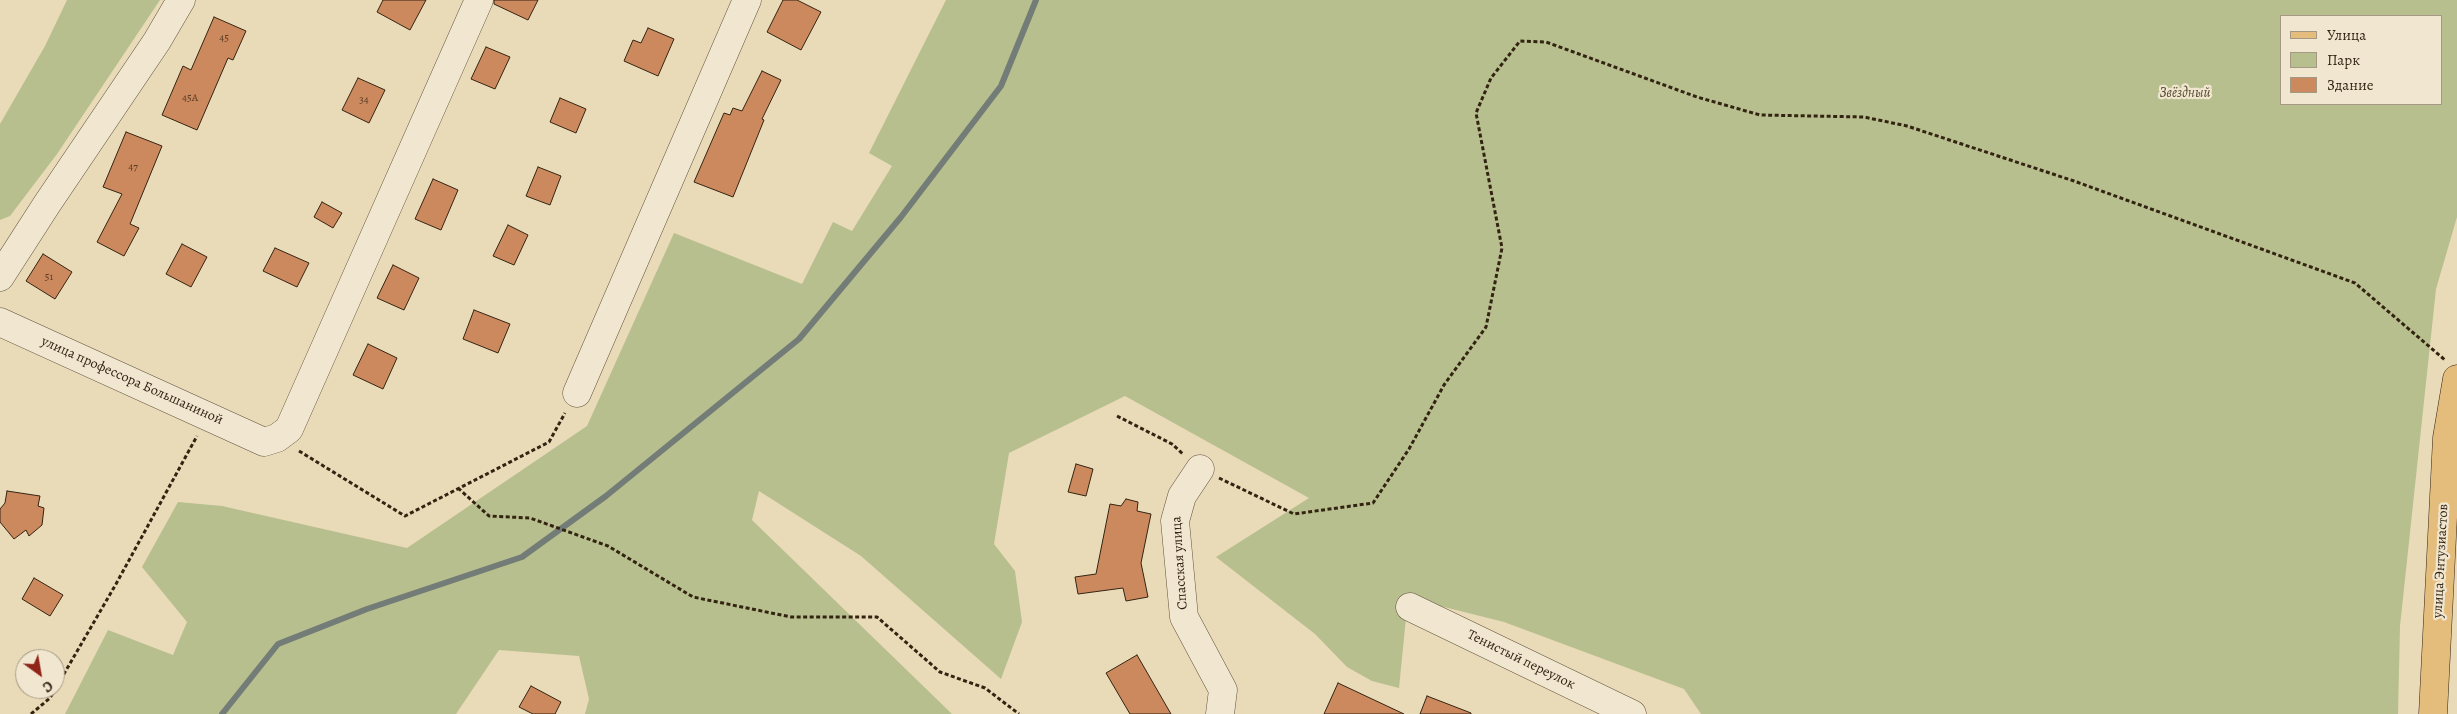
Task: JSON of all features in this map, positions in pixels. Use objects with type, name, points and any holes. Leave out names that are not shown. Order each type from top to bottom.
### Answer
[{"type":"main road","name":"улица Энтузиастов","points":[[2433,714],[2447,438],[2453,371]]},
{"type":"street","points":[[0,277],[157,42],[182,0]]},
{"type":"street","points":[[271,440],[289,429],[479,0]]},
{"type":"street","points":[[577,393],[747,0]]},
{"type":"street","name":"улица профессора Большаниной","points":[[0,322],[208,416],[271,440]]},
{"type":"street","name":"Спасская улица","points":[[1200,469],[1182,496],[1175,521],[1184,616],[1223,690],[1220,714]]},
{"type":"street","name":"Тенистый переулок","points":[[1410,607],[1632,714]]},
{"type":"path","points":[[1117,416],[1172,444],[1200,469],[1294,514],[1373,503],[1409,449],[1444,384],[1486,327],[1502,248],[1476,113],[1491,78],[1520,41],[1546,42],[1697,97],[1760,115],[1864,117],[1908,126],[2074,181],[2355,283],[2453,371]]},
{"type":"path","points":[[271,440],[405,516],[549,442],[577,393]]},
{"type":"path","points":[[31,714],[50,698],[116,584],[208,416]]},
{"type":"path","points":[[458,488],[489,516],[530,518],[608,546],[693,598],[791,618],[877,617],[940,672],[985,688],[1019,714]]},
{"type":"green space","points":[[67,0],[160,0],[57,154],[10,216],[0,220],[0,124],[45,46]]},
{"type":"green space","name":"Звёздный","points":[[946,0],[2457,0],[2457,217],[2436,289],[2400,626],[2398,714],[1701,714],[1684,689],[1504,622],[1408,598],[1399,688],[1372,681],[1347,667],[1315,634],[1216,557],[1309,498],[1125,396],[1009,453],[994,544],[1015,571],[1022,622],[1001,679],[861,556],[759,491],[752,520],[952,714],[585,714],[589,699],[579,656],[499,650],[456,714],[65,714],[108,630],[173,655],[187,622],[142,567],[178,502],[222,506],[407,548],[587,426],[674,233],[802,284],[833,222],[852,231],[892,166],[869,153]]},
{"type":"building","points":[[383,0],[426,0],[410,30],[377,12]]},
{"type":"building","points":[[494,0],[538,0],[528,20],[494,4]]},
{"type":"building","points":[[783,0],[797,0],[821,12],[801,50],[767,32]]},
{"type":"building","points":[[214,17],[246,31],[233,60],[228,58],[197,130],[162,115],[183,66],[191,70]]},
{"type":"building","points":[[648,28],[674,39],[658,76],[624,61],[633,40],[641,43]]},
{"type":"building","points":[[486,47],[510,57],[495,89],[471,79]]},
{"type":"building","points":[[762,71],[781,80],[762,119],[764,120],[733,197],[694,182],[724,113],[730,115],[733,108],[742,111]]},
{"type":"building","points":[[358,78],[385,90],[369,123],[342,110]]},
{"type":"building","points":[[560,98],[586,109],[576,133],[550,122]]},
{"type":"building","points":[[126,132],[162,146],[130,224],[139,228],[124,256],[97,242],[122,194],[103,187]]},
{"type":"building","points":[[538,167],[561,176],[550,205],[526,196]]},
{"type":"building","points":[[433,179],[458,190],[441,230],[415,219]]},
{"type":"building","points":[[322,202],[342,213],[333,228],[314,217]]},
{"type":"building","points":[[508,225],[528,235],[514,265],[493,256]]},
{"type":"building","points":[[182,244],[207,257],[191,287],[166,274]]},
{"type":"building","points":[[275,248],[309,263],[297,287],[263,271]]},
{"type":"building","points":[[43,254],[72,272],[55,299],[26,281]]},
{"type":"building","points":[[393,265],[419,278],[404,310],[377,298]]},
{"type":"building","points":[[474,310],[510,324],[498,353],[463,339]]},
{"type":"building","points":[[368,344],[397,358],[383,389],[353,375]]},
{"type":"building","points":[[1076,464],[1093,469],[1086,496],[1068,492]]},
{"type":"building","points":[[7,491],[40,496],[38,506],[44,508],[42,525],[29,536],[26,530],[14,539],[0,522],[0,509],[5,503]]},
{"type":"building","points":[[1126,499],[1138,502],[1137,511],[1151,514],[1141,563],[1148,597],[1126,601],[1123,588],[1078,594],[1075,577],[1096,574],[1110,504],[1121,506]]},
{"type":"building","points":[[34,578],[63,595],[50,616],[22,599]]},
{"type":"building","points":[[1137,655],[1171,714],[1130,714],[1106,673]]},
{"type":"building","points":[[1338,683],[1404,714],[1324,714]]},
{"type":"building","points":[[531,686],[561,702],[555,714],[533,714],[519,707]]},
{"type":"building","points":[[1427,696],[1471,713],[1471,714],[1420,714]]},
{"type":"waterway","points":[[222,714],[278,644],[367,609],[522,557],[606,496],[799,339],[901,217],[1001,86],[1036,0]]}]
